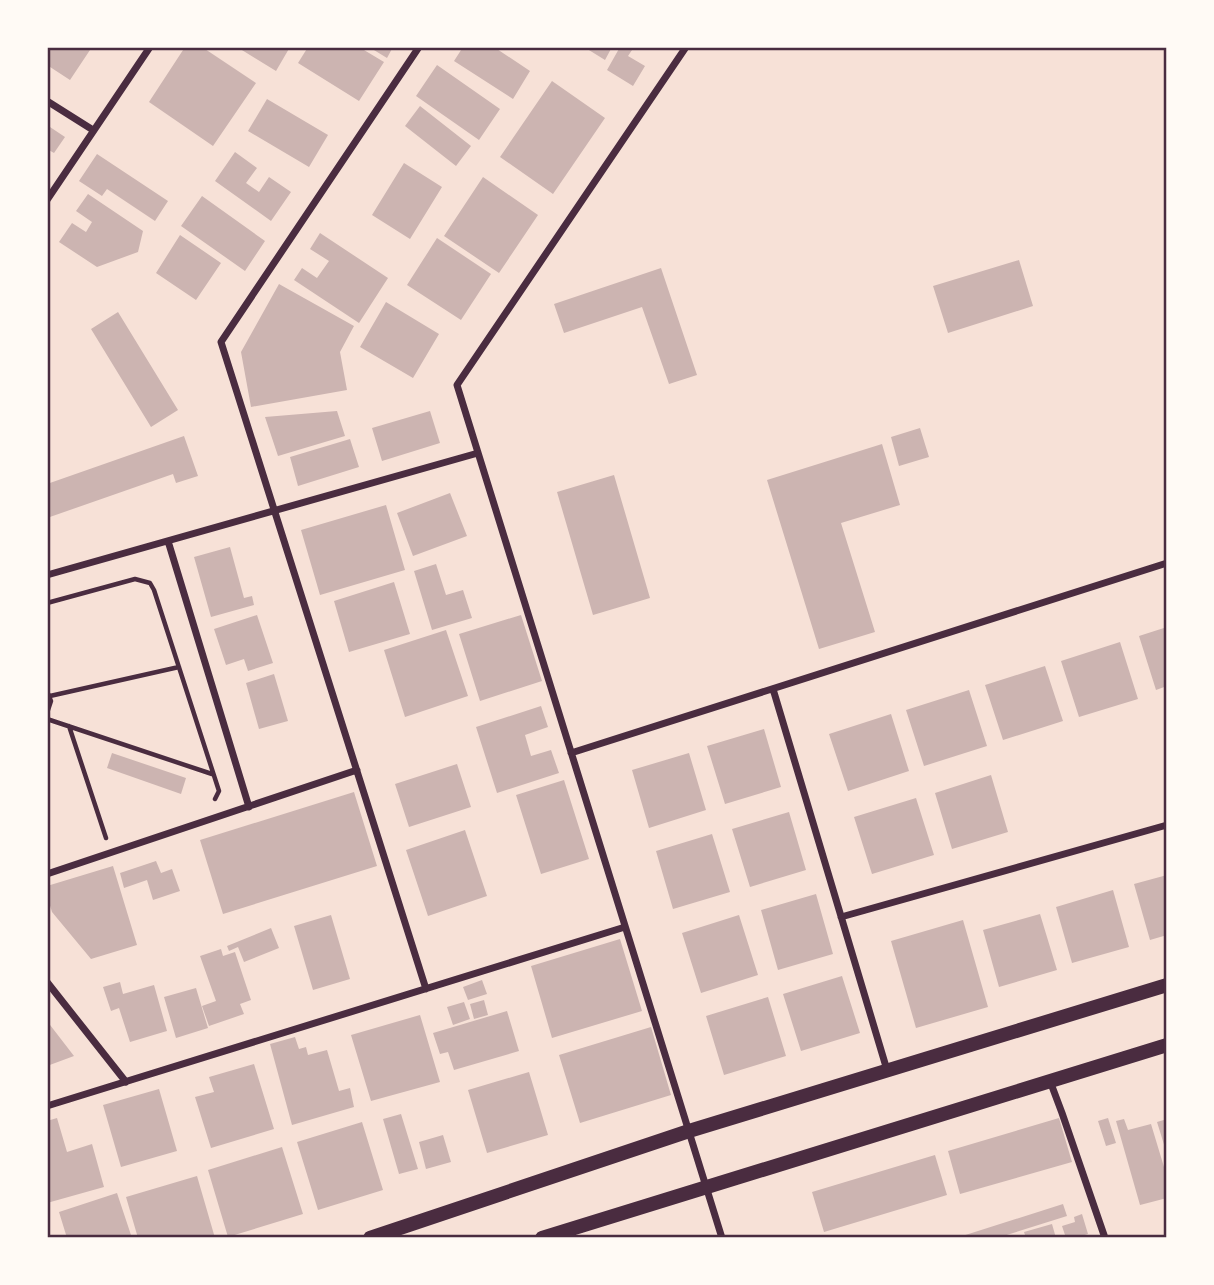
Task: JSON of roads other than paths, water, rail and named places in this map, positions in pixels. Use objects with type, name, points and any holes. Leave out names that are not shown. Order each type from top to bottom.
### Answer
[{"type":"main road","points":[[370,1238],[689,1131],[1167,985]]},
{"type":"main road","points":[[542,1238],[1167,1045]]},
{"type":"street","points":[[47,200],[150,47]]},
{"type":"street","points":[[419,47],[221,342],[426,989]]},
{"type":"street","points":[[686,47],[457,385],[722,1238]]},
{"type":"street","points":[[47,101],[93,130]]},
{"type":"street","points":[[47,575],[478,453]]},
{"type":"street","points":[[168,541],[249,807]]},
{"type":"street","points":[[571,753],[1167,563]]},
{"type":"street","points":[[773,689],[887,1070]]},
{"type":"street","points":[[47,874],[357,770]]},
{"type":"street","points":[[841,917],[1167,825]]},
{"type":"street","points":[[47,1106],[625,927]]},
{"type":"street","points":[[47,982],[127,1082]]},
{"type":"street","points":[[1049,1080],[1105,1238]]}]
